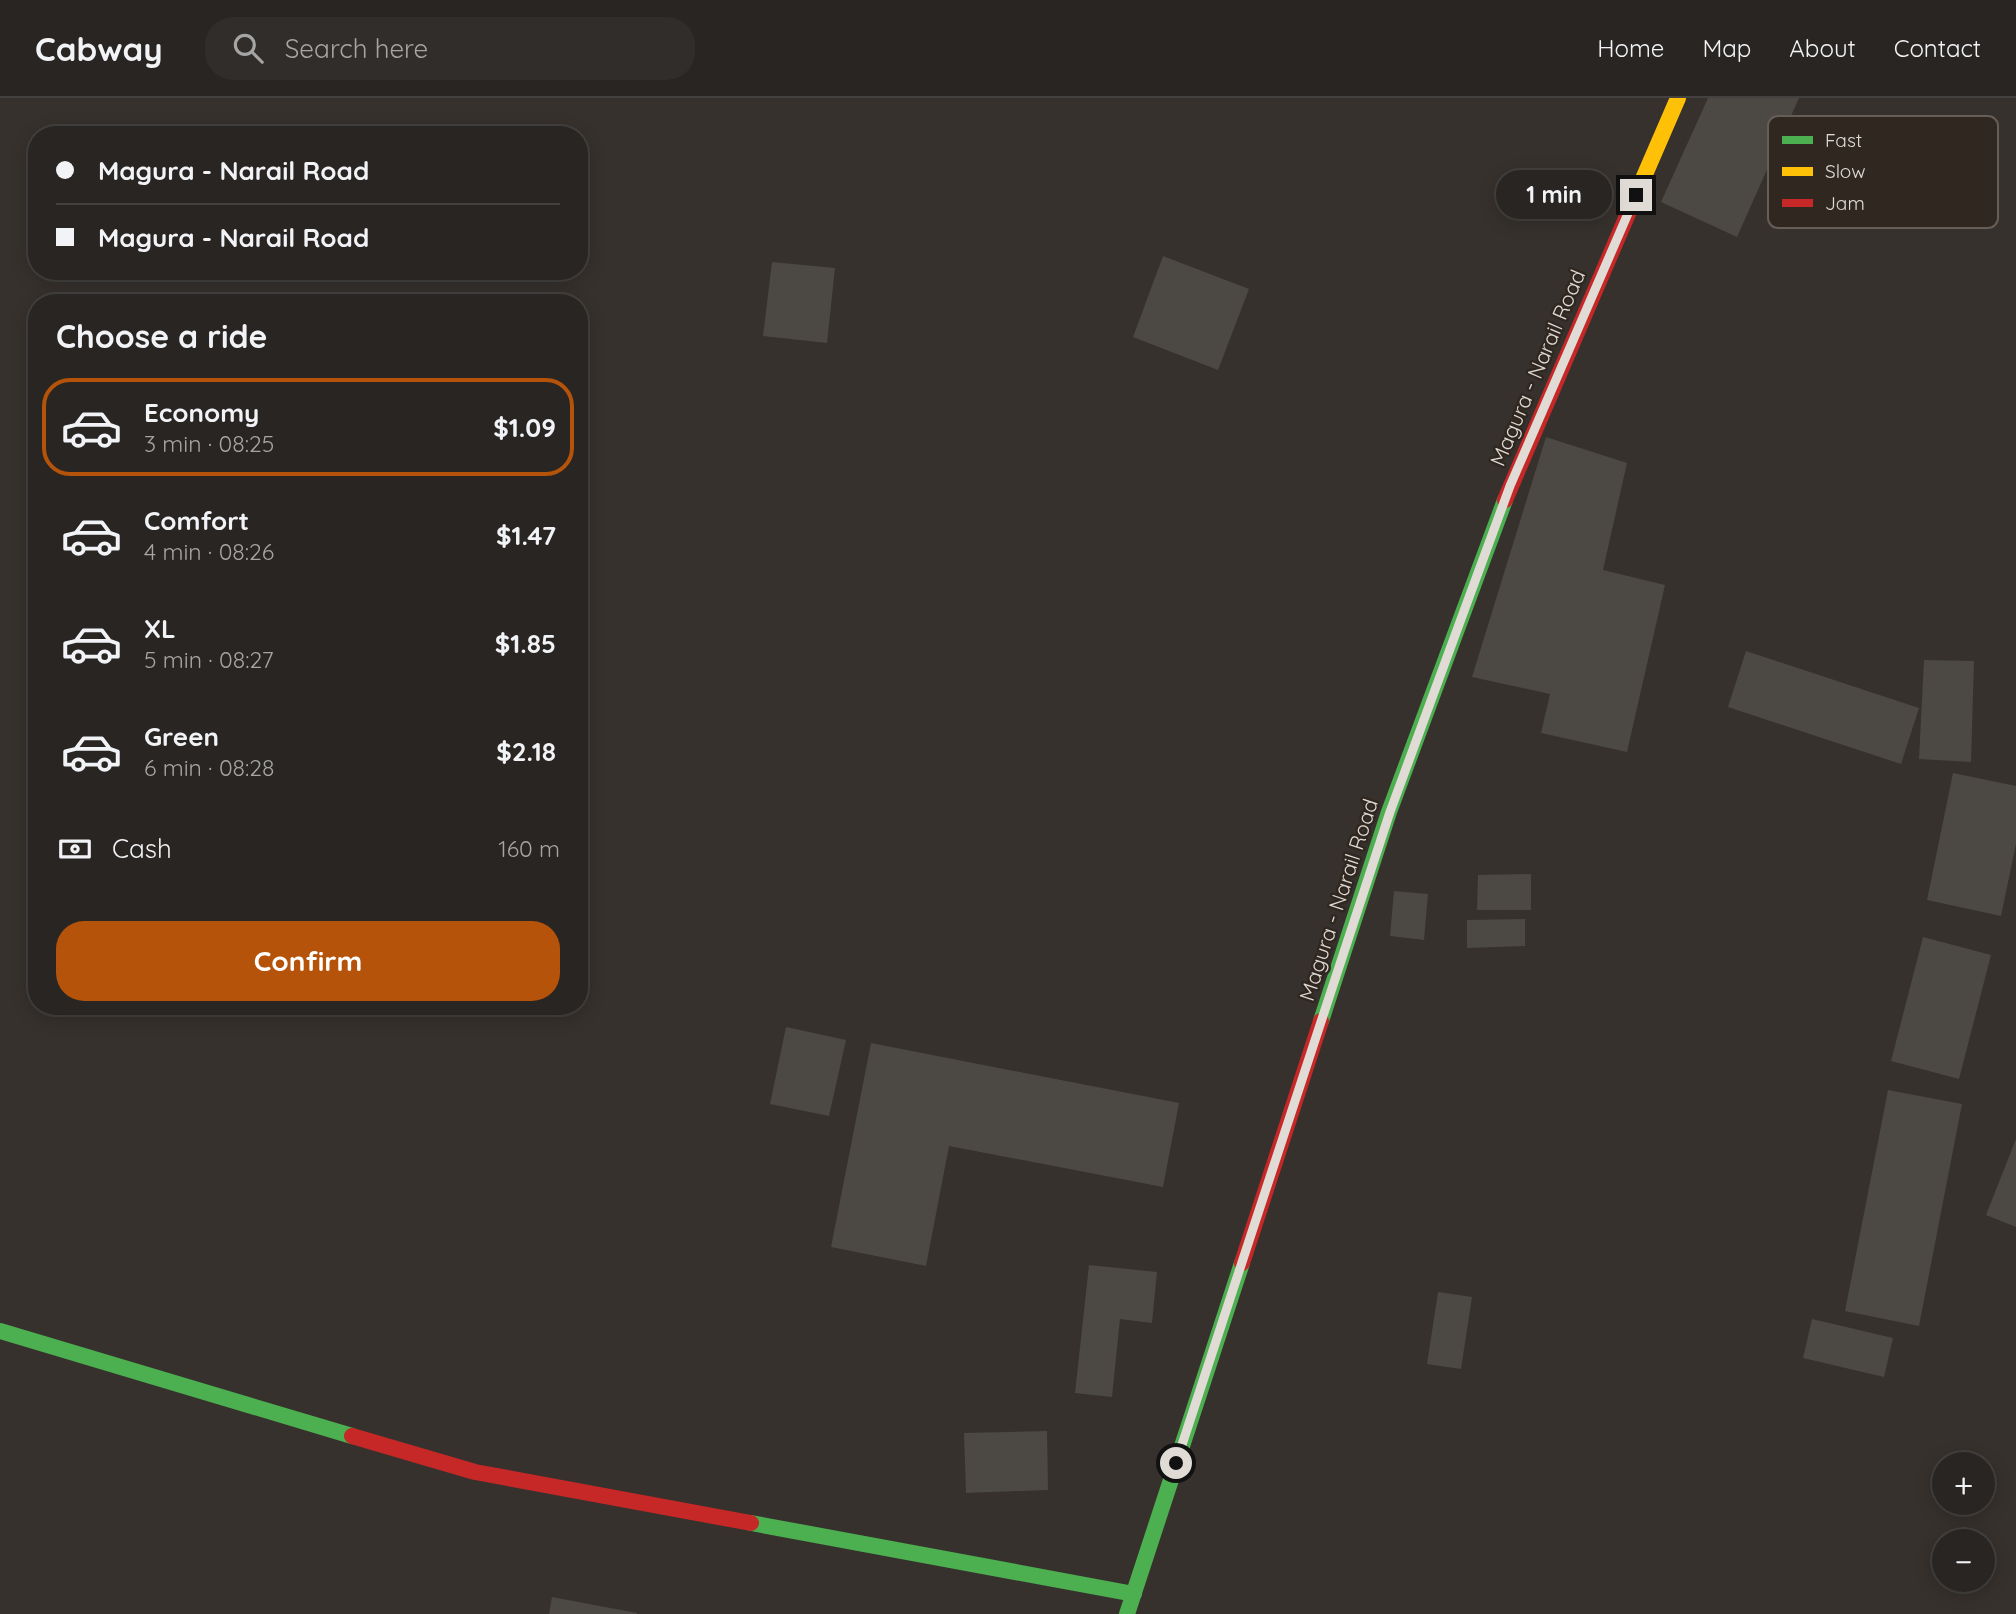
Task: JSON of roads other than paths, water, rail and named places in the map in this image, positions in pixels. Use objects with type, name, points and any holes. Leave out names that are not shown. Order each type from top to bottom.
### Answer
[{"type":"main road","name":"Magura - Narail Road","points":[[1127,1614],[1394,799],[1510,486],[1678,98]]},
{"type":"main road","points":[[0,1331],[475,1472],[1133,1594]]}]
